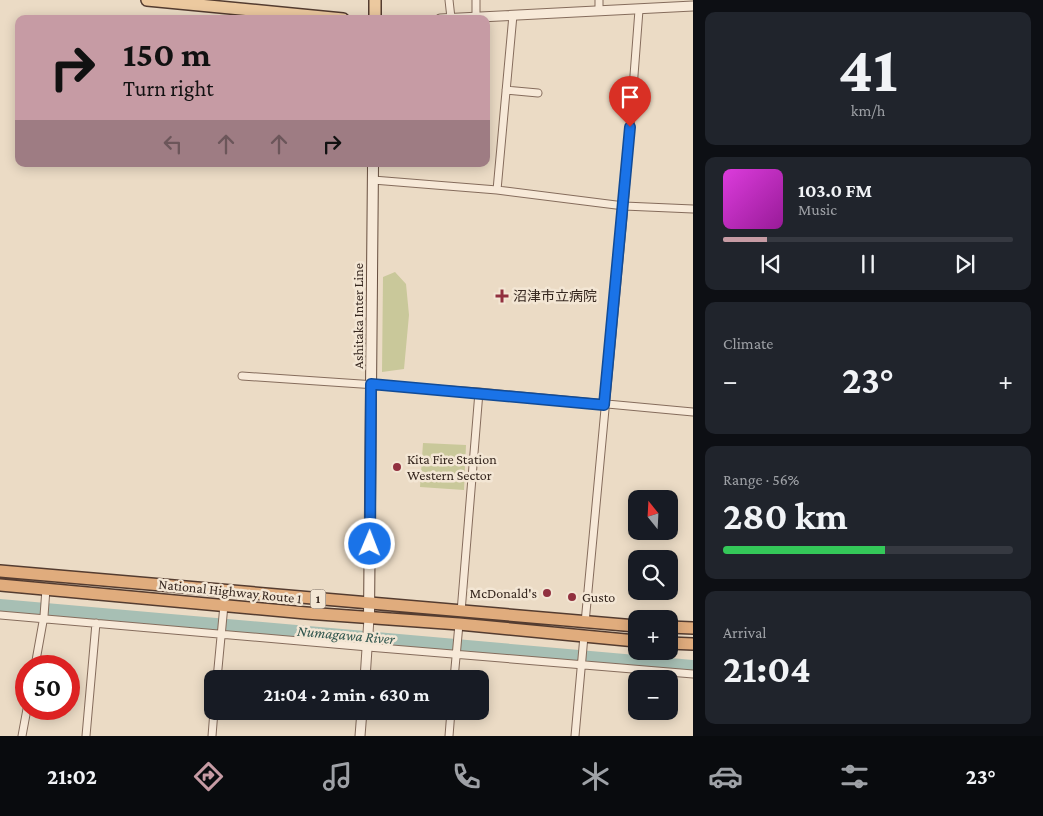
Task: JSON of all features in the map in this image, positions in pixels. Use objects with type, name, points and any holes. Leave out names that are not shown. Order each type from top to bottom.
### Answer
[{"type":"highway","name":"National Highway Route 1","points":[[0,571],[628,626]]},
{"type":"highway","name":"National Highway Route 1","points":[[0,585],[46,594],[224,604],[369,623],[459,629],[583,641],[628,641]]},
{"type":"highway","points":[[678,627],[693,628]]},
{"type":"highway","points":[[678,643],[693,644]]},
{"type":"main road","points":[[147,0],[199,3],[306,15]]},
{"type":"main road","points":[[375,0],[375,15]]},
{"type":"main road","name":"Ashitaka Inter Line","points":[[369,623],[373,167]]},
{"type":"street","points":[[449,0],[450,15]]},
{"type":"street","points":[[476,0],[476,15]]},
{"type":"street","points":[[599,0],[599,11]]},
{"type":"street","points":[[490,16],[693,6]]},
{"type":"street","points":[[585,623],[624,206],[639,10]]},
{"type":"street","points":[[497,190],[513,15]]},
{"type":"street","points":[[506,90],[538,93]]},
{"type":"street","points":[[373,180],[497,190],[624,206],[693,209]]},
{"type":"street","points":[[242,376],[479,392],[693,412]]},
{"type":"street","points":[[461,612],[479,392]]},
{"type":"street","points":[[37,655],[46,594]]},
{"type":"street","points":[[218,670],[224,604]]},
{"type":"street","points":[[0,614],[693,674]]},
{"type":"street","points":[[86,736],[96,623]]},
{"type":"street","points":[[366,670],[369,623]]},
{"type":"street","points":[[455,670],[459,629]]},
{"type":"street","points":[[575,736],[583,641]]},
{"type":"street","points":[[22,736],[25,720]]},
{"type":"street","points":[[212,736],[213,720]]},
{"type":"street","points":[[360,736],[361,720]]},
{"type":"street","points":[[449,736],[450,720]]},
{"type":"green space","points":[[395,272],[406,284],[409,315],[404,369],[382,372],[383,277]]},
{"type":"green space","points":[[423,443],[466,445],[464,490],[420,487]]},
{"type":"waterway","name":"Numagawa River","points":[[0,605],[693,666]]},
{"type":"place","name":"沼津市立病院","points":[[502,296]]},
{"type":"place","name":"Kita Fire Station Western Sector","points":[[397,467]]},
{"type":"place","name":"McDonald's","points":[[547,593]]},
{"type":"place","name":"Gusto","points":[[572,597]]},
{"type":"route","points":[[370,544],[371,384],[479,392],[604,405],[630,127]]}]
